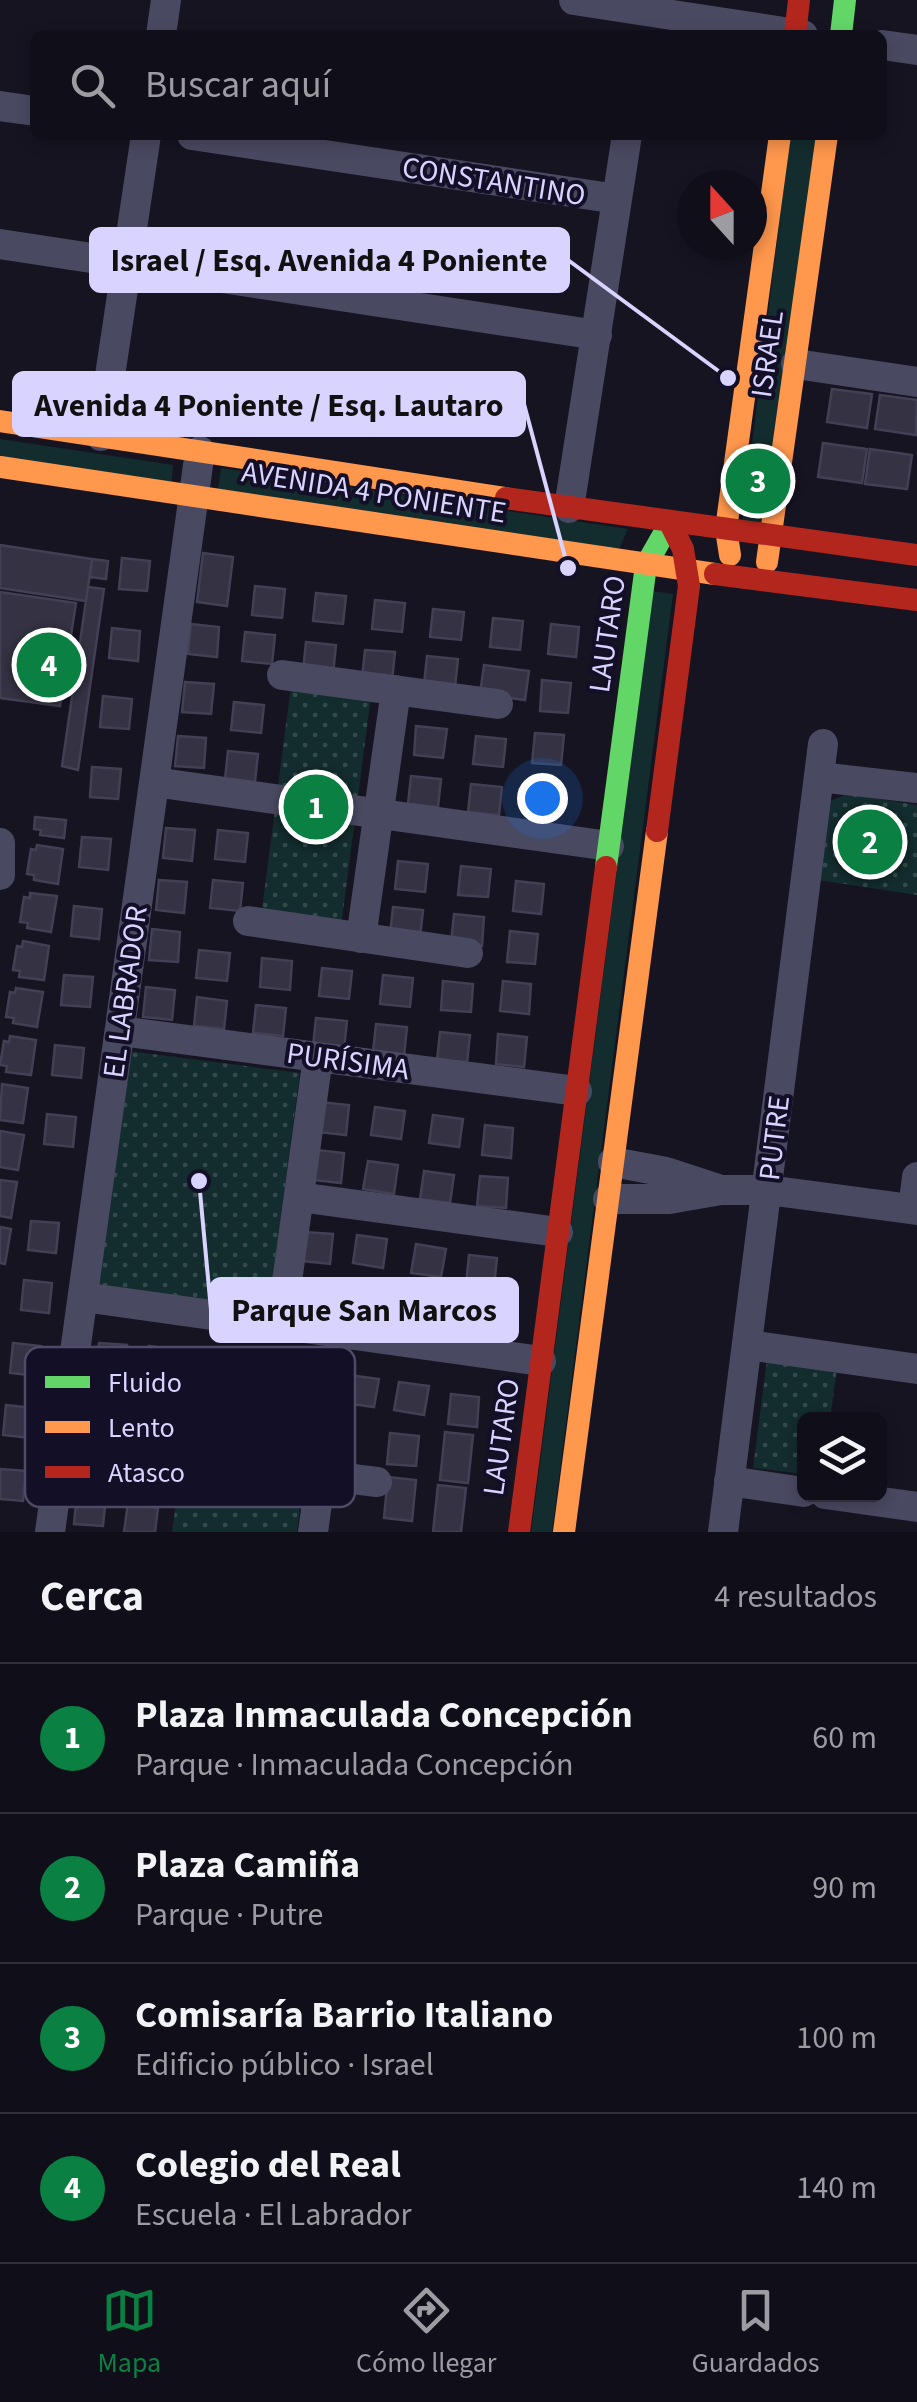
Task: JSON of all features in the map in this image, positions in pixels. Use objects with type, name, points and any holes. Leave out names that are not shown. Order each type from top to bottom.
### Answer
[{"type":"street","points":[[162,30],[166,0]]},
{"type":"street","points":[[574,0],[645,15],[763,30]]},
{"type":"street","points":[[795,30],[799,0]]},
{"type":"street","points":[[842,30],[846,0]]},
{"type":"street","points":[[887,46],[917,50]]},
{"type":"street","points":[[0,106],[30,110]]},
{"type":"street","points":[[100,436],[145,140]]},
{"type":"street","name":"CONSTANTINO","points":[[225,140],[618,200]]},
{"type":"street","points":[[569,508],[626,140]]},
{"type":"street","name":"ISRAEL","points":[[726,529],[779,140]]},
{"type":"street","name":"ISRAEL","points":[[753,577],[768,560],[826,140]]},
{"type":"street","points":[[0,244],[597,334]]},
{"type":"street","points":[[796,364],[917,382]]},
{"type":"street","name":"AVENIDA 4 PONIENTE","points":[[0,422],[670,524],[917,555]]},
{"type":"street","name":"EL LABRADOR","points":[[76,1347],[200,451]]},
{"type":"street","name":"AVENIDA 4 PONIENTE","points":[[0,468],[646,565],[917,600]]},
{"type":"street","points":[[564,1532],[690,586],[688,570],[670,524]]},
{"type":"street","name":"LAUTARO","points":[[519,1532],[646,565],[670,524]]},
{"type":"street","points":[[726,529],[728,552],[753,577]]},
{"type":"street","points":[[282,675],[498,704]]},
{"type":"street","points":[[361,938],[396,690]]},
{"type":"street","name":"PUTRE","points":[[723,1532],[823,744]]},
{"type":"street","points":[[820,777],[917,788]]},
{"type":"street","points":[[154,782],[609,846]]},
{"type":"street","points":[[0,842],[0,876]]},
{"type":"street","points":[[602,894],[648,901]]},
{"type":"street","points":[[248,921],[468,953]]},
{"type":"street","name":"PURÍSIMA","points":[[120,1030],[577,1092]]},
{"type":"street","points":[[281,1325],[318,1057]]},
{"type":"street","points":[[613,1162],[666,1172],[721,1190]]},
{"type":"street","points":[[608,1199],[669,1199],[721,1190],[768,1190],[915,1210],[917,1176]]},
{"type":"street","points":[[300,1197],[558,1232]]},
{"type":"street","points":[[83,1298],[541,1361]]},
{"type":"street","points":[[748,1344],[917,1368]]},
{"type":"street","points":[[355,1479],[377,1482]]},
{"type":"street","points":[[730,1482],[797,1491]]},
{"type":"street","points":[[882,1502],[917,1507]]},
{"type":"street","name":"EL LABRADOR","points":[[50,1532],[54,1507]]},
{"type":"street","points":[[314,1532],[317,1507]]},
{"type":"green space","points":[[789,140],[817,140],[766,523],[742,525]]},
{"type":"green space","points":[[0,439],[173,465],[171,487],[0,461]]},
{"type":"green space","points":[[221,468],[628,529],[618,552],[218,489]]},
{"type":"green space","points":[[653,591],[673,594],[552,1532],[531,1532]]},
{"type":"green space","points":[[291,686],[371,696],[341,927],[261,917]]},
{"type":"green space","points":[[847,794],[917,805],[917,895],[818,880],[828,802]]},
{"type":"green space","points":[[129,1051],[300,1073],[268,1312],[97,1289]]},
{"type":"green space","points":[[767,1360],[837,1369],[831,1412],[797,1412],[797,1473],[753,1468]]},
{"type":"green space","points":[[175,1507],[300,1507],[297,1532],[172,1532]]},
{"type":"building","points":[[832,389],[872,394],[867,428],[827,422]]},
{"type":"building","points":[[880,395],[917,400],[916,435],[875,429]]},
{"type":"building","points":[[823,443],[867,449],[862,483],[818,477]]},
{"type":"building","points":[[870,449],[912,455],[907,489],[865,484]]},
{"type":"building","points":[[0,545],[92,559],[86,601],[0,588]]},
{"type":"building","points":[[203,553],[233,557],[227,606],[197,602]]},
{"type":"building","points":[[122,558],[150,561],[147,591],[119,589]]},
{"type":"building","points":[[92,559],[108,561],[106,579],[90,577]]},
{"type":"building","points":[[255,586],[285,589],[282,618],[252,615]]},
{"type":"building","points":[[88,587],[104,589],[78,770],[62,766]]},
{"type":"building","points":[[0,592],[76,603],[60,706],[0,698]]},
{"type":"building","points":[[316,593],[346,596],[343,624],[313,621]]},
{"type":"building","points":[[375,600],[405,603],[402,632],[372,629]]},
{"type":"building","points":[[433,609],[464,612],[461,640],[430,637]]},
{"type":"building","points":[[493,618],[523,621],[520,650],[490,647]]},
{"type":"building","points":[[191,624],[219,627],[217,657],[188,654]]},
{"type":"building","points":[[551,624],[579,627],[576,657],[548,654]]},
{"type":"building","points":[[112,628],[140,631],[138,661],[109,658]]},
{"type":"building","points":[[245,632],[275,635],[272,664],[242,661]]},
{"type":"building","points":[[306,642],[336,645],[333,674],[303,671]]},
{"type":"building","points":[[365,650],[395,652],[392,681],[362,678]]},
{"type":"building","points":[[427,656],[458,659],[455,687],[424,684]]},
{"type":"building","points":[[484,665],[529,671],[525,700],[480,694]]},
{"type":"building","points":[[542,680],[571,683],[568,713],[540,711]]},
{"type":"building","points":[[185,682],[214,684],[211,714],[182,712]]},
{"type":"building","points":[[103,696],[132,699],[129,729],[100,727]]},
{"type":"building","points":[[234,702],[264,705],[261,733],[231,730]]},
{"type":"building","points":[[416,726],[447,729],[443,758],[414,755]]},
{"type":"building","points":[[535,733],[564,735],[561,765],[532,763]]},
{"type":"building","points":[[178,736],[206,738],[204,768],[175,766]]},
{"type":"building","points":[[476,736],[506,739],[503,767],[473,764]]},
{"type":"building","points":[[228,751],[258,754],[255,782],[225,779]]},
{"type":"building","points":[[92,767],[121,769],[118,799],[90,797]]},
{"type":"building","points":[[411,776],[441,779],[438,807],[408,804]]},
{"type":"building","points":[[471,784],[502,787],[499,815],[468,812]]},
{"type":"building","points":[[529,784],[557,786],[554,817],[526,814]]},
{"type":"building","points":[[35,817],[66,820],[64,838],[40,835],[41,830],[34,829]]},
{"type":"building","points":[[166,828],[195,830],[192,861],[163,858]]},
{"type":"building","points":[[218,830],[248,833],[245,862],[215,859]]},
{"type":"building","points":[[82,837],[111,839],[108,870],[79,867]]},
{"type":"building","points":[[37,845],[63,849],[58,884],[34,880],[34,875],[27,874],[31,849],[36,850]]},
{"type":"building","points":[[398,861],[428,864],[425,892],[395,889]]},
{"type":"building","points":[[461,866],[491,869],[488,897],[458,895]]},
{"type":"building","points":[[159,880],[187,882],[184,913],[156,910]]},
{"type":"building","points":[[213,880],[243,883],[240,911],[210,908]]},
{"type":"building","points":[[516,881],[544,884],[541,914],[513,911]]},
{"type":"building","points":[[30,893],[57,896],[51,932],[27,928],[28,923],[20,922],[24,897],[30,898]]},
{"type":"building","points":[[74,906],[102,909],[99,939],[71,936]]},
{"type":"building","points":[[393,907],[423,910],[420,938],[390,935]]},
{"type":"building","points":[[454,914],[484,917],[482,946],[451,943]]},
{"type":"building","points":[[152,929],[180,932],[178,962],[149,960]]},
{"type":"building","points":[[510,931],[538,934],[535,964],[507,962]]},
{"type":"building","points":[[23,941],[49,946],[44,980],[19,977],[20,971],[13,970],[17,946],[22,947]]},
{"type":"building","points":[[199,950],[230,953],[227,981],[196,978]]},
{"type":"building","points":[[262,958],[292,961],[290,990],[260,987]]},
{"type":"building","points":[[322,968],[352,971],[349,999],[319,996]]},
{"type":"building","points":[[64,975],[93,977],[90,1007],[61,1005]]},
{"type":"building","points":[[383,975],[413,978],[410,1007],[380,1004]]},
{"type":"building","points":[[443,981],[473,984],[471,1012],[441,1010]]},
{"type":"building","points":[[503,981],[531,984],[529,1014],[500,1011]]},
{"type":"building","points":[[146,987],[175,990],[172,1020],[143,1017]]},
{"type":"building","points":[[16,988],[43,992],[37,1027],[13,1023],[14,1018],[6,1017],[10,992],[15,993]]},
{"type":"building","points":[[197,997],[227,1001],[224,1029],[194,1026]]},
{"type":"building","points":[[256,1005],[286,1008],[283,1036],[253,1033]]},
{"type":"building","points":[[316,1018],[347,1021],[344,1049],[313,1046]]},
{"type":"building","points":[[376,1024],[407,1027],[404,1056],[373,1052]]},
{"type":"building","points":[[440,1032],[470,1035],[467,1063],[437,1061]]},
{"type":"building","points":[[498,1034],[527,1037],[524,1067],[496,1064]]},
{"type":"building","points":[[10,1036],[36,1040],[31,1075],[6,1072],[7,1066],[0,1065],[4,1041],[9,1042]]},
{"type":"building","points":[[55,1045],[84,1048],[81,1078],[52,1075]]},
{"type":"building","points":[[2,1084],[28,1088],[23,1123],[0,1120]]},
{"type":"building","points":[[320,1102],[349,1105],[346,1135],[318,1132]]},
{"type":"building","points":[[375,1107],[405,1111],[401,1139],[371,1135]]},
{"type":"building","points":[[47,1114],[76,1117],[73,1147],[44,1144]]},
{"type":"building","points":[[433,1115],[463,1119],[459,1147],[429,1143]]},
{"type":"building","points":[[485,1125],[513,1128],[511,1158],[482,1155]]},
{"type":"building","points":[[0,1131],[24,1135],[18,1170],[0,1167]]},
{"type":"building","points":[[316,1150],[344,1153],[341,1183],[313,1180]]},
{"type":"building","points":[[368,1161],[398,1165],[394,1194],[363,1189]]},
{"type":"building","points":[[424,1171],[454,1175],[450,1203],[420,1199]]},
{"type":"building","points":[[480,1176],[508,1178],[506,1208],[477,1206]]},
{"type":"building","points":[[0,1180],[17,1182],[11,1218],[0,1216]]},
{"type":"building","points":[[31,1221],[59,1223],[56,1253],[28,1250]]},
{"type":"building","points":[[0,1227],[11,1229],[5,1264],[0,1263]]},
{"type":"building","points":[[304,1232],[333,1234],[330,1264],[301,1261]]},
{"type":"building","points":[[357,1235],[387,1239],[383,1268],[353,1263]]},
{"type":"building","points":[[416,1244],[446,1249],[441,1277],[411,1273]]},
{"type":"building","points":[[469,1255],[497,1258],[494,1287],[466,1285]]},
{"type":"building","points":[[24,1280],[52,1283],[49,1313],[21,1310]]},
{"type":"building","points":[[13,1343],[41,1346],[25,1347],[25,1375],[10,1373]]},
{"type":"building","points":[[99,1343],[127,1345],[127,1347],[99,1347]]},
{"type":"building","points":[[355,1376],[379,1379],[374,1407],[355,1404]]},
{"type":"building","points":[[399,1382],[429,1386],[424,1415],[394,1410]]},
{"type":"building","points":[[451,1394],[479,1397],[477,1427],[448,1424]]},
{"type":"building","points":[[6,1405],[25,1407],[25,1437],[3,1435]]},
{"type":"building","points":[[445,1432],[473,1435],[468,1483],[440,1480]]},
{"type":"building","points":[[390,1433],[419,1436],[416,1466],[387,1464]]},
{"type":"building","points":[[0,1469],[25,1471],[23,1501],[0,1499]]},
{"type":"building","points":[[388,1477],[416,1480],[412,1521],[384,1518]]},
{"type":"building","points":[[438,1485],[466,1488],[461,1532],[433,1532]]},
{"type":"building","points":[[76,1507],[105,1507],[103,1526],[74,1524]]},
{"type":"building","points":[[127,1507],[158,1508],[155,1532],[124,1532]]},
{"type":"traffic: fast","points":[[842,30],[845,0]]},
{"type":"traffic: fast","points":[[606,867],[646,565],[670,523]]},
{"type":"traffic: slow","points":[[730,555],[726,529],[779,140]]},
{"type":"traffic: slow","points":[[767,562],[826,140]]},
{"type":"traffic: slow","points":[[0,421],[506,498]]},
{"type":"traffic: slow","points":[[0,467],[715,574]]},
{"type":"traffic: slow","points":[[564,1532],[657,831]]},
{"type":"traffic: jam","points":[[796,30],[799,0]]},
{"type":"traffic: jam","points":[[506,498],[917,555]]},
{"type":"traffic: jam","points":[[657,831],[689,586],[683,549],[670,523]]},
{"type":"traffic: jam","points":[[715,574],[917,600]]},
{"type":"traffic: jam","points":[[519,1532],[606,867]]},
{"type":"place","name":"Israel / Esq. Avenida 4 Poniente","points":[[728,378]]},
{"type":"place","name":"Comisaría Barrio Italiano","points":[[758,481]]},
{"type":"place","name":"Avenida 4 Poniente / Esq. Lautaro","points":[[568,568]]},
{"type":"place","name":"Colegio del Real","points":[[49,665]]},
{"type":"place","name":"Plaza Inmaculada Concepción","points":[[316,807]]},
{"type":"place","name":"Plaza Camiña","points":[[870,842]]},
{"type":"place","name":"Parque San Marcos","points":[[199,1181]]}]
